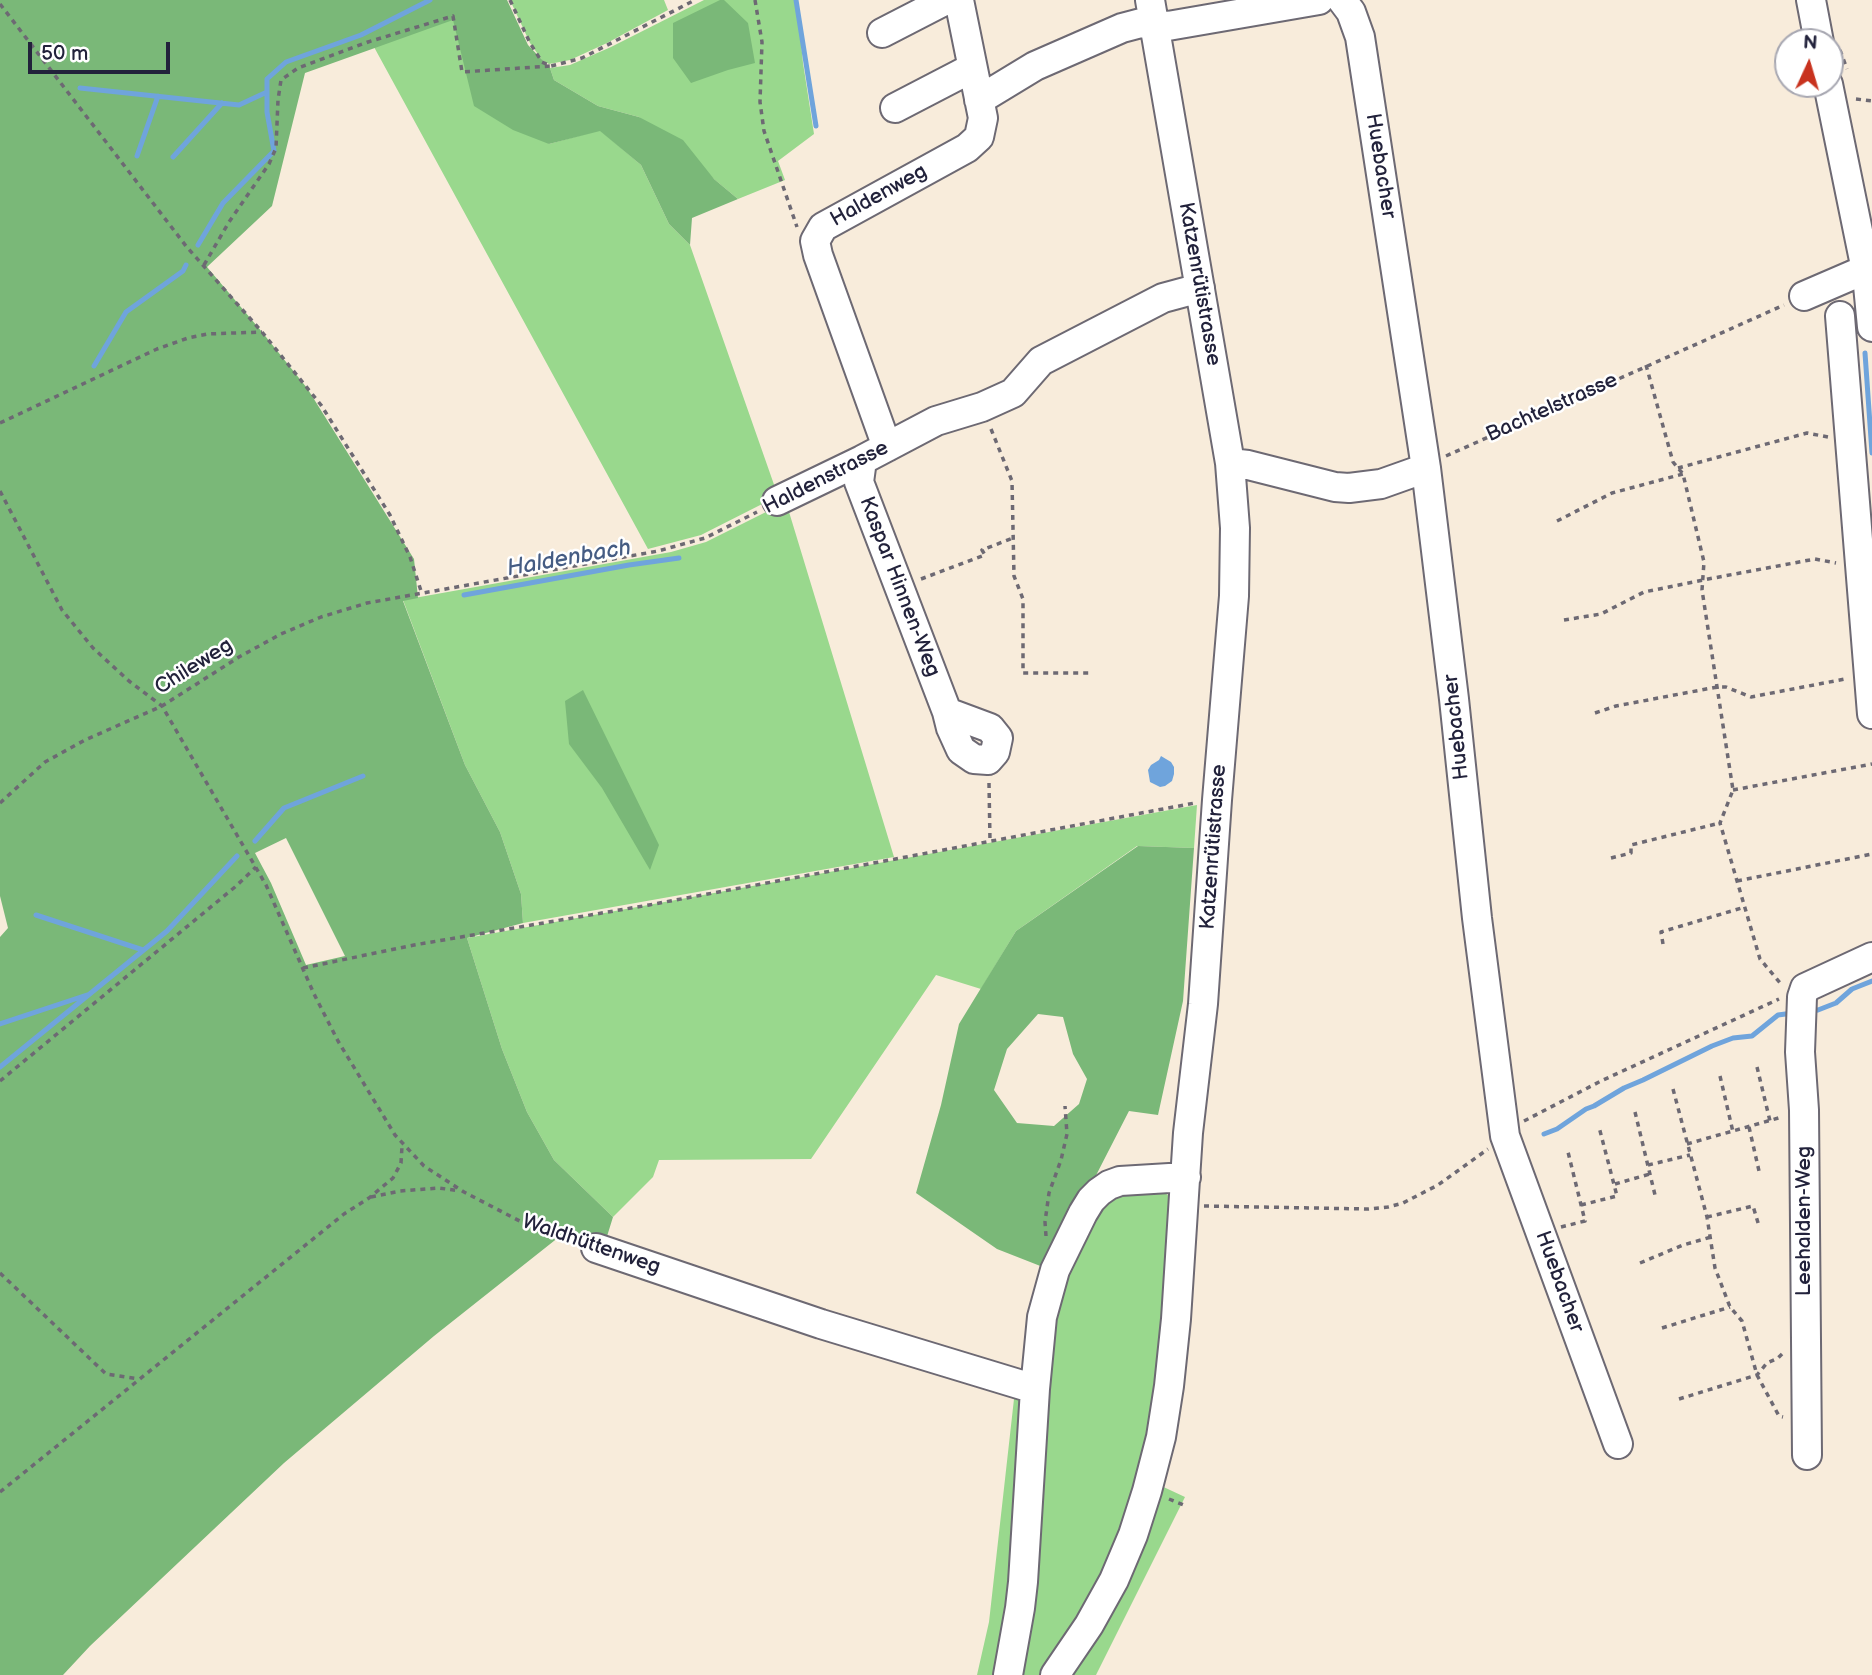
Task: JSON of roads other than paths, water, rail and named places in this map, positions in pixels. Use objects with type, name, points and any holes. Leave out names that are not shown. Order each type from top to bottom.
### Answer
[{"type":"street","points":[[882,33],[946,0]]},
{"type":"street","name":"Haldenweg","points":[[887,447],[815,241],[823,227],[967,148],[979,137],[983,118],[958,0]]},
{"type":"street","points":[[979,100],[1035,66],[1122,28],[1140,23],[1152,13],[1168,26],[1263,5],[1319,0]]},
{"type":"street","name":"Huebacher","points":[[1342,0],[1351,12],[1360,37],[1426,468],[1477,918],[1505,1136],[1618,1444]]},
{"type":"street","points":[[1811,0],[1822,28]]},
{"type":"street","name":"Katzenrütistrasse","points":[[1055,1675],[1089,1625],[1114,1580],[1133,1535],[1161,1437],[1176,1319],[1188,1133],[1203,1004],[1234,596],[1235,528],[1230,463],[1152,13]]},
{"type":"street","points":[[895,108],[972,68]]},
{"type":"street","points":[[1844,83],[1872,327]]},
{"type":"street","points":[[1804,296],[1855,274],[1867,275]]},
{"type":"street","name":"Haldenstrasse","points":[[777,502],[936,421],[982,407],[1013,393],[1041,361],[1163,298],[1200,288]]},
{"type":"street","points":[[1840,316],[1850,441],[1866,554],[1868,674],[1872,714]]},
{"type":"street","name":"Kaspar Hinnen-Weg","points":[[862,460],[859,482],[947,712],[951,729],[961,750],[974,759],[988,761]]},
{"type":"street","points":[[1230,463],[1349,488],[1381,484],[1426,468]]},
{"type":"street","name":"Leehalden-Weg","points":[[1807,1455],[1804,1110],[1799,999],[1872,957]]},
{"type":"street","points":[[1008,1675],[1023,1582],[1042,1317],[1052,1280],[1083,1213],[1091,1200],[1109,1185],[1135,1179],[1186,1177]]},
{"type":"street","name":"Waldhüttenweg","points":[[596,1248],[821,1324],[1035,1389]]},
{"type":"water","points":[[1161,756],[1171,762],[1174,774],[1172,781],[1160,787],[1150,782],[1148,770]]},
{"type":"waterway","points":[[198,245],[223,203],[274,151],[267,112],[267,79],[286,62],[361,35],[430,0]]},
{"type":"waterway","name":"Haldenbach","points":[[796,0],[816,126]]},
{"type":"waterway","points":[[80,88],[239,105],[267,92]]},
{"type":"waterway","points":[[137,156],[158,96]]},
{"type":"waterway","points":[[173,157],[222,103]]},
{"type":"waterway","points":[[94,366],[126,312],[183,271],[186,265]]},
{"type":"waterway","points":[[1865,353],[1872,453]]},
{"type":"waterway","name":"Haldenbach","points":[[464,595],[679,558]]},
{"type":"waterway","points":[[255,841],[284,808],[363,776]]},
{"type":"waterway","points":[[0,1067],[167,931],[237,856]]},
{"type":"waterway","points":[[36,915],[143,950]]},
{"type":"waterway","points":[[1810,1011],[1836,1003],[1852,989],[1872,981]]},
{"type":"waterway","points":[[0,1024],[87,995]]},
{"type":"waterway","points":[[1544,1134],[1557,1129],[1624,1088],[1712,1046],[1733,1038],[1752,1036],[1778,1015],[1793,1013]]}]
